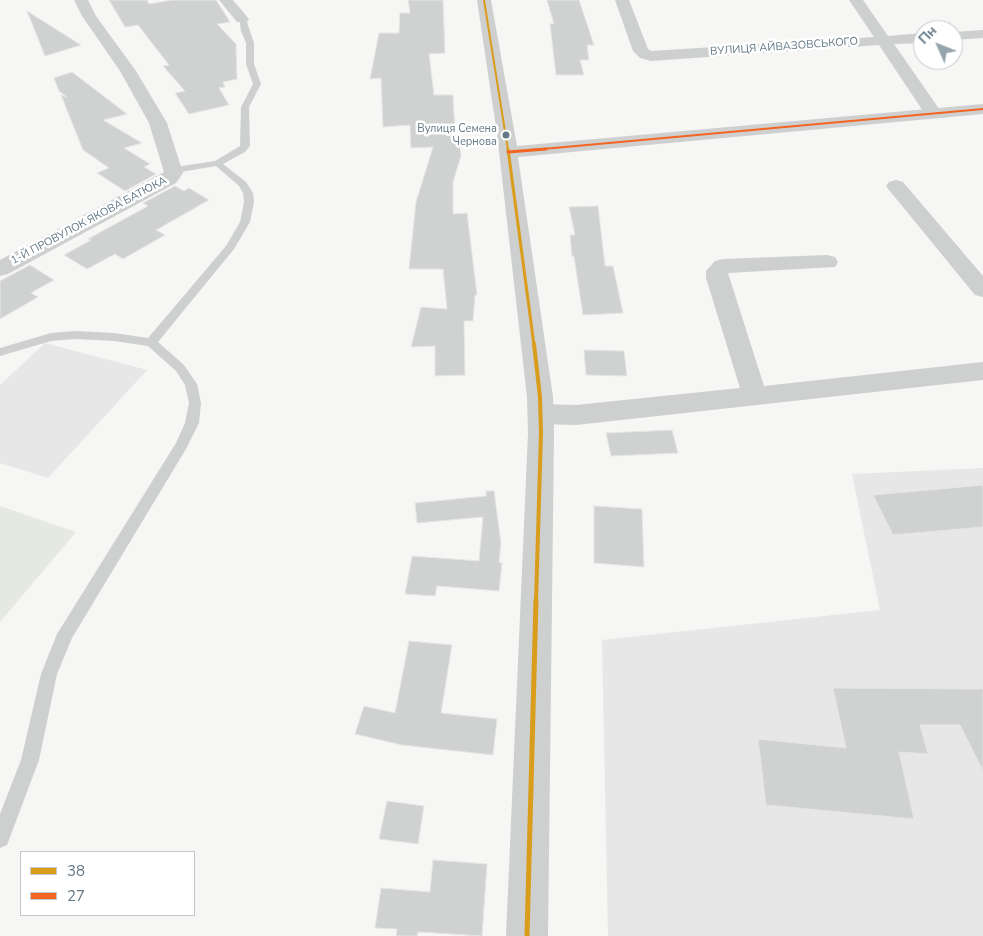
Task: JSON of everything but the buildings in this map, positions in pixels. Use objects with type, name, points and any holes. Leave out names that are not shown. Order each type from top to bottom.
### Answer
[{"type":"street","points":[[81,0],[128,72],[158,123],[175,170]]},
{"type":"street","points":[[484,0],[527,285],[540,414],[527,936]]},
{"type":"street","name":"ВУЛИЦЯ АЙВАЗОВСЬКОГО","points":[[622,0],[641,51],[645,55],[651,56],[913,39]]},
{"type":"street","points":[[856,0],[933,113]]},
{"type":"street","points":[[230,1],[242,19]]},
{"type":"street","points":[[963,35],[983,34]]},
{"type":"street","points":[[508,152],[983,109]]},
{"type":"street","name":"1-Й ПРОВУЛОК ЯКОВА БАТЮКА","points":[[0,269],[169,179],[175,170]]},
{"type":"street","points":[[896,186],[983,290]]},
{"type":"street","points":[[754,394],[717,278],[717,271],[723,266],[827,262]]},
{"type":"street","points":[[540,414],[576,414],[983,371]]},
{"type":"lane","points":[[175,170],[218,162],[236,154],[245,146],[245,107],[256,89],[255,76],[250,64],[250,43],[242,19]]},
{"type":"lane","points":[[151,342],[230,248],[245,222],[249,202],[248,193],[243,184],[221,167],[218,162]]},
{"type":"lane","points":[[0,352],[51,337],[75,335],[114,337],[151,342],[180,368],[191,384],[195,402],[192,424],[181,445],[65,634],[49,674],[30,760],[0,838]]},
{"type":"shaded area","points":[[45,343],[147,370],[48,478],[0,463],[0,385]]},
{"type":"shaded area","points":[[983,468],[983,936],[608,936],[602,640],[880,610],[852,474]]},
{"type":"shaded area","points":[[0,506],[76,532],[0,622]]},
{"type":"transit line","name":"38","points":[[484,0],[506,134],[540,397],[541,433],[527,936]]},
{"type":"transit line","name":"27","points":[[508,152],[983,109]]},
{"type":"place","name":"Вулиця Семена Чернова","points":[[506,135]]}]
